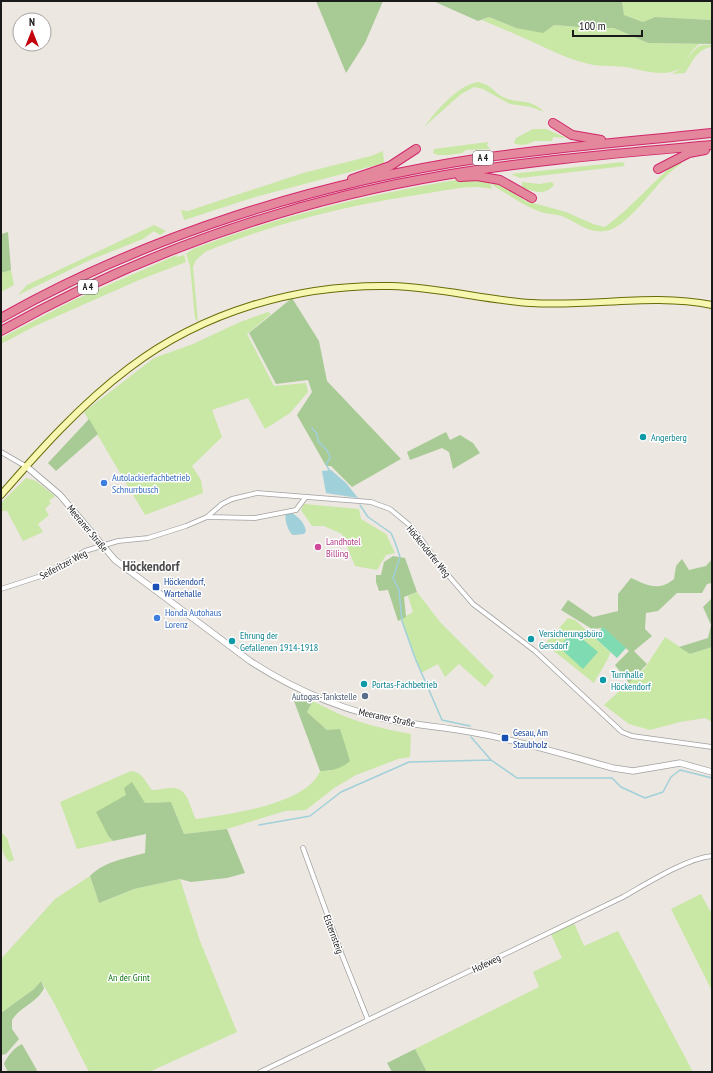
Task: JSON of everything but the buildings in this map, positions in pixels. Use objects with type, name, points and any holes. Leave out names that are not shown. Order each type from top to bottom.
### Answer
[{"type":"highway","points":[[553,123],[572,135],[590,140],[626,142]]},
{"type":"highway","name":"A 4","points":[[1,318],[95,271],[184,234],[272,205],[343,185],[382,176],[481,158],[712,133]]},
{"type":"highway","name":"A 4","points":[[1,331],[98,282],[177,248],[310,205],[374,189],[443,175],[559,160],[712,145]]},
{"type":"highway","points":[[343,185],[355,177],[390,166],[416,149]]},
{"type":"highway","points":[[658,169],[689,153],[712,150]]},
{"type":"highway","points":[[443,175],[462,177],[477,176],[500,180],[532,198]]},
{"type":"main road","points":[[1,495],[80,410],[114,380],[157,348],[206,323],[244,308],[288,295],[319,290],[370,286],[419,288],[534,303],[657,299],[684,300],[712,304]]},
{"type":"street","name":"Meeraner Straße","points":[[1,452],[27,467],[60,495],[115,560],[250,661],[291,686],[327,701],[388,719],[476,733],[613,768],[633,771],[680,763],[712,772]]},
{"type":"street","name":"Höckendorfer Weg","points":[[102,545],[118,541],[148,538],[186,526],[206,516],[222,504],[244,495],[257,493],[305,498],[371,502],[390,509],[413,528],[441,567],[474,604],[535,652],[622,732],[632,736],[712,747]]},
{"type":"street","points":[[206,516],[255,518],[296,510],[305,498]]},
{"type":"street","name":"Seiferitzer Weg","points":[[1,589],[44,575],[85,551],[102,545]]},
{"type":"street","name":"Elsternsteig","points":[[303,848],[342,955],[368,1020]]},
{"type":"street","name":"Hofeweg","points":[[260,1072],[623,897],[685,864],[712,856]]},
{"type":"green space","points":[[316,1],[383,1],[365,43],[346,73]]},
{"type":"green space","points":[[433,1],[622,1],[624,15],[643,22],[655,17],[712,20],[712,44],[648,43],[614,28],[554,25],[543,33],[516,28],[489,17],[478,21]]},
{"type":"green space","points":[[622,1],[712,1],[712,20],[655,17],[643,22],[624,15]]},
{"type":"green space","points":[[489,17],[516,28],[554,25],[614,28],[648,43],[700,44],[693,50],[679,69],[668,73],[655,73],[626,67],[594,65],[581,62],[482,20]]},
{"type":"green space","points":[[702,45],[712,45],[712,47],[699,53],[685,73],[671,74],[676,72],[693,51]]},
{"type":"green space","points":[[477,82],[489,86],[503,97],[514,101],[534,104],[544,112],[531,107],[510,104],[483,89],[474,87],[461,94],[424,127],[454,94]]},
{"type":"green space","points":[[533,129],[546,129],[567,138],[553,137],[552,141],[534,141],[524,145],[514,143],[516,138]]},
{"type":"green space","points":[[488,142],[487,145],[490,149],[466,150],[462,153],[448,155],[438,155],[433,153],[434,149]]},
{"type":"green space","points":[[383,151],[384,163],[255,197],[184,220],[181,210],[188,211],[303,173],[371,156]]},
{"type":"green space","points":[[678,160],[682,163],[668,174],[625,221],[613,229],[605,231],[594,231],[562,216],[543,213],[522,203],[492,185],[493,182],[526,201],[566,212],[593,224],[605,227]]},
{"type":"green space","points":[[623,162],[625,166],[520,178],[511,174]]},
{"type":"green space","points":[[468,178],[489,179],[492,189],[476,187],[460,188],[400,197],[315,215],[232,241],[205,252],[196,260],[193,267],[198,322],[195,318],[190,266],[186,254],[193,249],[260,226],[329,206]]},
{"type":"green space","points":[[522,182],[539,184],[552,182],[554,185],[547,191],[539,192],[522,187]]},
{"type":"green space","points":[[154,225],[166,231],[160,235],[154,231],[143,239],[90,260],[18,295],[27,285]]},
{"type":"green space","points":[[8,232],[11,270],[1,273],[1,234]]},
{"type":"green space","points":[[177,255],[177,257],[184,255],[186,262],[139,280],[35,326],[1,344],[1,338],[74,300]]},
{"type":"green space","points":[[11,270],[14,285],[1,292],[1,273]]},
{"type":"green space","points":[[292,298],[319,341],[327,381],[401,459],[352,487],[331,466],[326,466],[297,415],[312,392],[308,380],[276,384],[249,333]]},
{"type":"green space","points":[[268,312],[271,314],[247,334],[274,386],[306,383],[308,392],[290,413],[265,429],[248,398],[212,410],[222,437],[192,466],[201,480],[203,493],[145,515],[84,412],[154,358],[193,344],[240,322]]},
{"type":"green space","points":[[89,419],[98,434],[56,471],[48,463]]},
{"type":"green space","points":[[446,432],[450,440],[460,435],[473,443],[480,453],[453,469],[449,452],[442,448],[410,460],[407,452]]},
{"type":"green space","points":[[26,478],[36,481],[55,496],[49,501],[51,503],[45,509],[49,515],[38,524],[43,532],[23,541],[7,511],[1,511],[1,503]]},
{"type":"green space","points":[[304,504],[359,509],[361,519],[386,534],[395,553],[386,555],[377,570],[355,566],[342,534],[324,526],[312,526],[301,510]]},
{"type":"green space","points":[[393,556],[405,558],[417,592],[404,597],[406,617],[398,621],[388,590],[379,591],[376,582],[376,575],[381,575],[384,562]]},
{"type":"green space","points":[[682,559],[689,570],[706,566],[712,559],[712,583],[707,584],[702,593],[677,593],[658,611],[646,613],[645,629],[652,636],[634,651],[647,664],[629,683],[615,665],[629,651],[603,628],[592,629],[561,610],[568,600],[593,617],[618,611],[618,594],[631,578],[647,585],[663,585],[674,579],[676,566]]},
{"type":"green space","points":[[417,592],[440,622],[494,676],[485,687],[459,664],[445,677],[438,664],[421,673],[401,619],[413,612],[408,596]]},
{"type":"green space","points":[[712,598],[712,647],[690,654],[679,647],[708,638],[711,625],[703,607]]},
{"type":"green space","points":[[568,618],[575,620],[610,652],[594,683],[545,644]]},
{"type":"green space","points":[[603,627],[626,648],[617,658],[594,637]]},
{"type":"green space","points":[[573,631],[598,652],[583,669],[559,647]]},
{"type":"green space","points":[[665,637],[690,654],[712,647],[712,722],[705,718],[680,722],[650,730],[629,724],[604,705],[645,668]]},
{"type":"green space","points":[[296,693],[313,701],[307,712],[327,730],[340,729],[350,761],[347,764],[336,769],[320,771],[294,701]]},
{"type":"green space","points":[[313,701],[360,722],[384,729],[411,734],[410,757],[398,759],[356,775],[334,788],[306,810],[285,811],[227,829],[184,834],[171,802],[145,803],[126,795],[109,837],[113,841],[77,849],[60,802],[131,771],[141,775],[152,790],[172,788],[182,791],[188,799],[196,819],[246,811],[284,800],[300,792],[312,782],[320,771],[330,771],[327,730],[307,712]]},
{"type":"green space","points":[[132,782],[145,803],[171,802],[184,834],[227,829],[245,873],[227,878],[191,882],[180,879],[134,889],[99,903],[90,876],[108,864],[145,853],[146,834],[113,841],[109,837],[96,812],[126,795],[124,788]]},
{"type":"green space","points":[[1,832],[7,838],[14,860],[9,862],[6,859],[1,844]]},
{"type":"green space","name":"An der Grint","points":[[90,876],[99,903],[134,889],[180,879],[200,941],[237,1032],[149,1072],[89,1072],[54,1003],[41,981],[34,989],[1,1013],[1,959],[55,899]]},
{"type":"green space","points":[[701,894],[710,911],[712,910],[712,991],[671,909]]},
{"type":"green space","points":[[574,923],[584,946],[618,931],[693,1072],[427,1072],[415,1049],[539,987],[533,972],[562,958],[551,934]]},
{"type":"green space","points":[[41,981],[44,988],[41,993],[15,1015],[12,1020],[12,1029],[19,1039],[6,1054],[1,1055],[1,1013],[34,989]]},
{"type":"green space","points":[[22,1044],[38,1072],[8,1072],[4,1064],[5,1061],[19,1045]]},
{"type":"green space","points":[[415,1049],[427,1072],[392,1072],[387,1063]]},
{"type":"water","points":[[331,470],[346,483],[358,498],[326,493],[322,471]]},
{"type":"water","points":[[290,512],[298,517],[302,522],[306,531],[304,534],[293,535],[291,533],[286,522],[286,513]]},
{"type":"waterway","points":[[312,428],[317,434],[318,441],[329,455],[330,458],[326,464],[329,470]]},
{"type":"waterway","points":[[360,505],[368,517],[391,533],[395,542],[400,557],[393,578],[399,590],[402,621],[415,658],[442,720],[470,726]]},
{"type":"waterway","points":[[471,737],[491,760]]},
{"type":"waterway","points":[[259,825],[310,816],[341,792],[409,762],[491,760],[517,778],[612,778],[621,787],[645,798],[663,792],[671,777],[680,770],[712,778]]},
{"type":"place","name":"Angerberg","points":[[643,437]]},
{"type":"place","name":"Autolackierfachbetrieb Schnurrbusch","points":[[104,483]]},
{"type":"place","name":"Landhotel Billing","points":[[318,547]]},
{"type":"place","name":"Höckendorf, Wartehalle","points":[[156,587]]},
{"type":"place","name":"Honda Autohaus Lorenz","points":[[157,618]]},
{"type":"place","name":"Versicherungsbüro Gersdorf","points":[[531,639]]},
{"type":"place","name":"Ehrung der Gefallenen 1914-1918","points":[[232,641]]},
{"type":"place","name":"Turnhalle Höckendorf","points":[[603,680]]},
{"type":"place","name":"Portas-Fachbetrieb","points":[[364,684]]},
{"type":"place","name":"Autogas-Tankstelle","points":[[365,696]]},
{"type":"place","name":"Gesau, Am Staubholz","points":[[505,738]]},
{"type":"district","name":"Höckendorf","points":[[151,566]]}]
